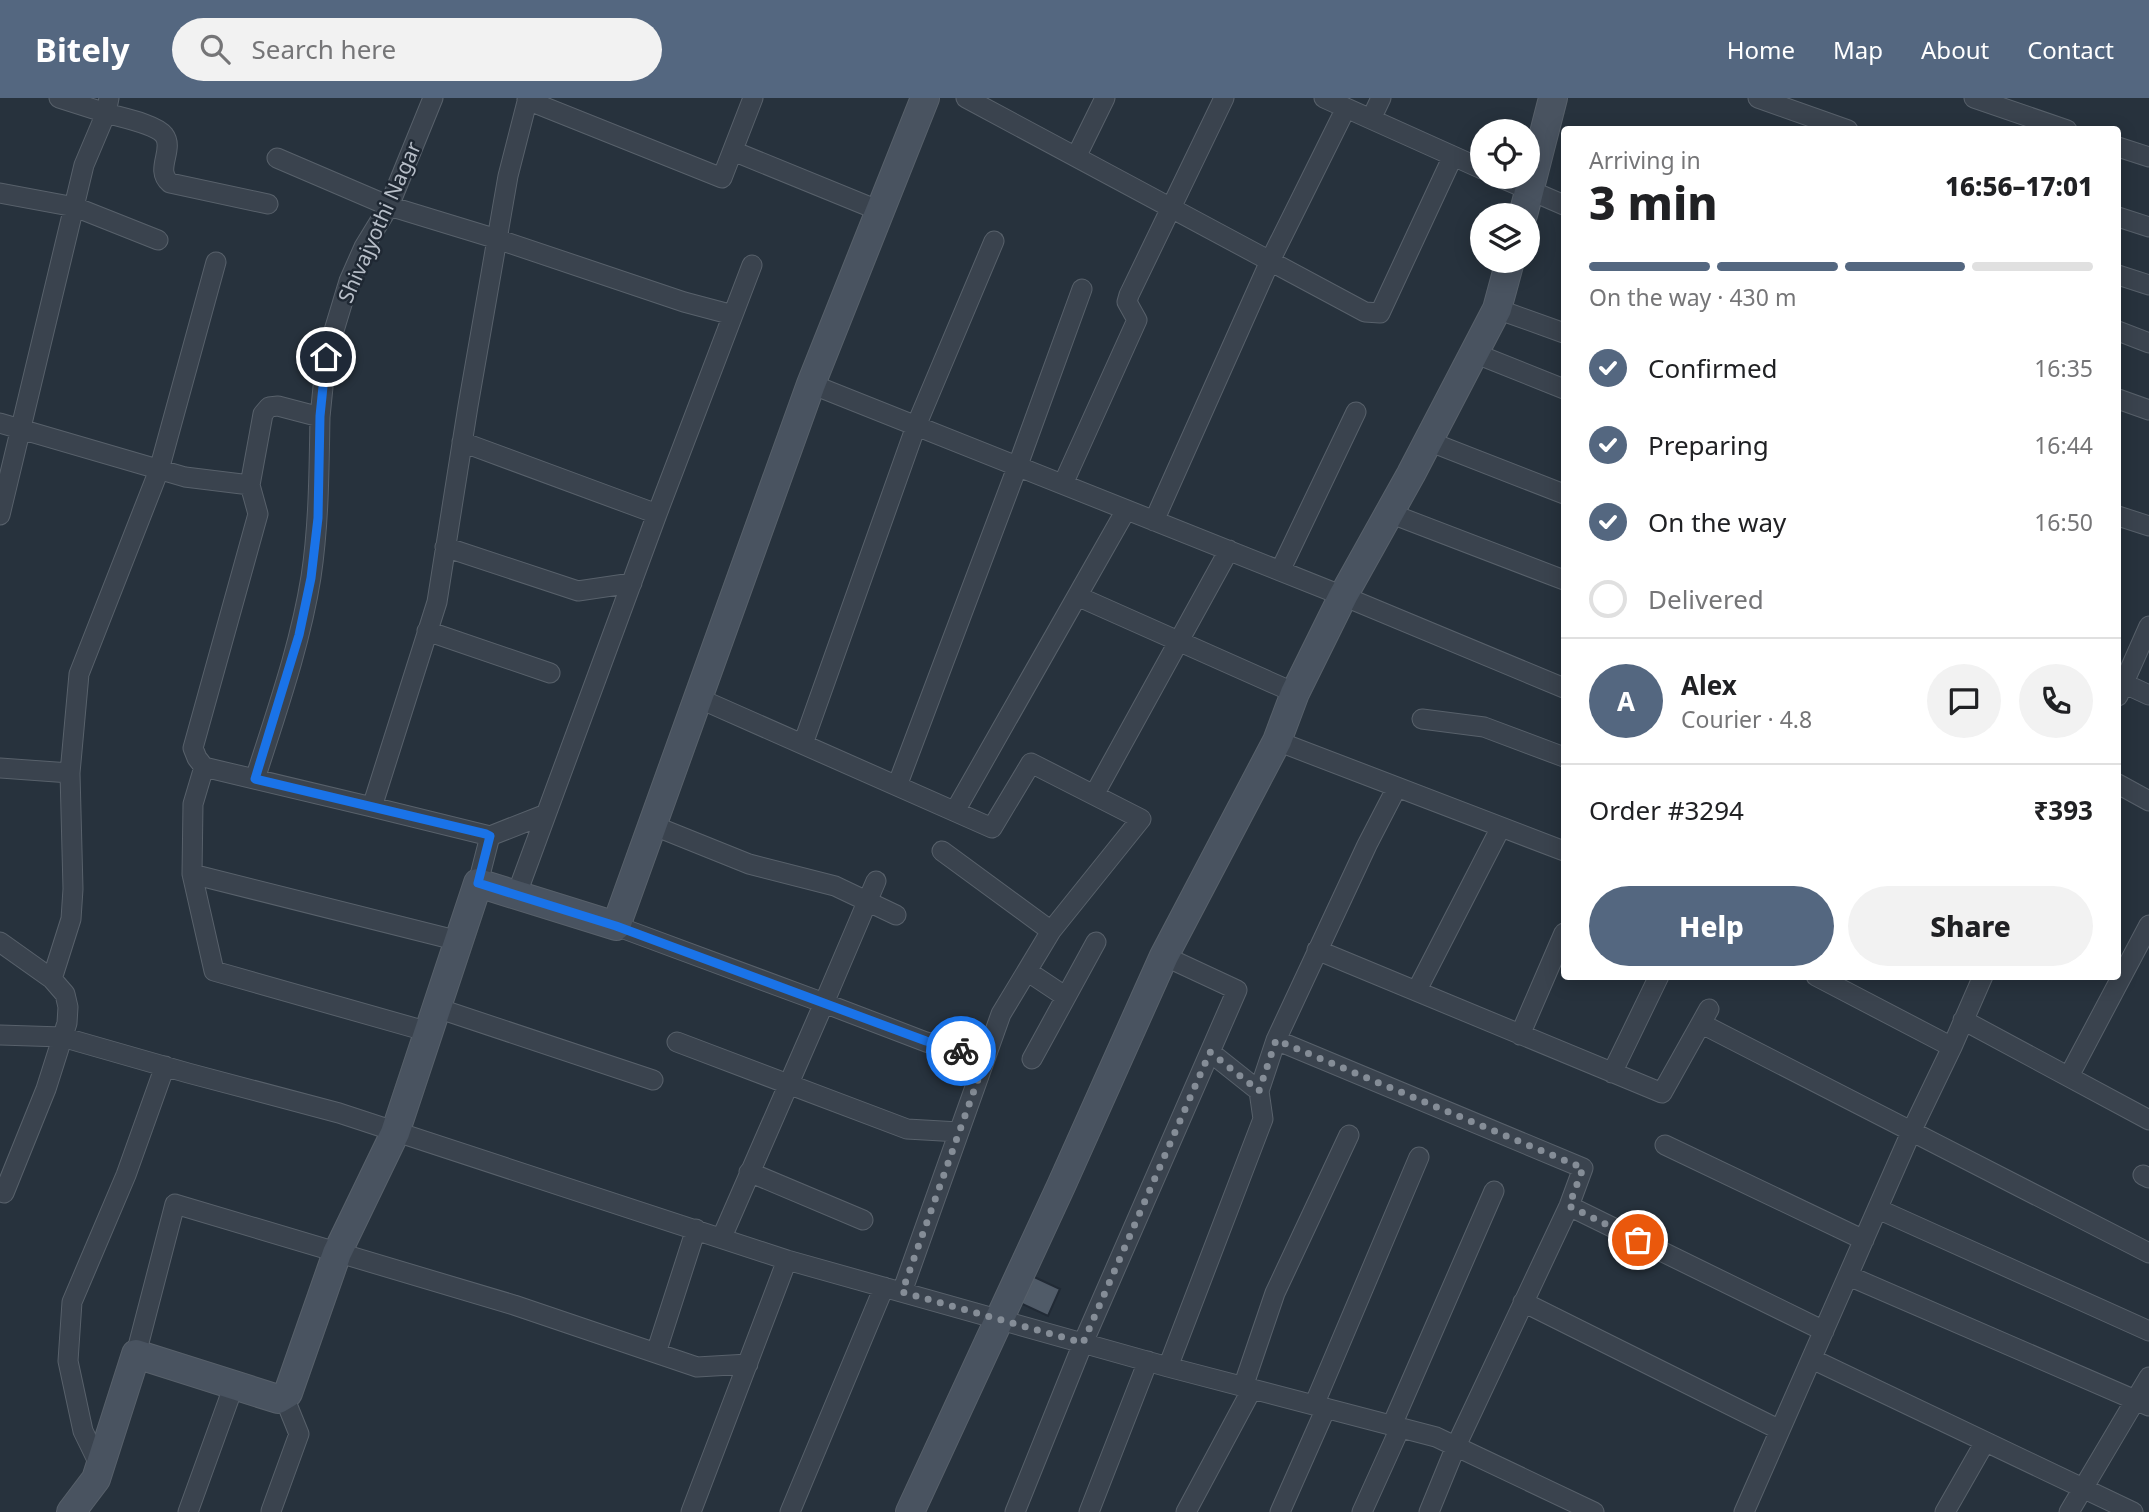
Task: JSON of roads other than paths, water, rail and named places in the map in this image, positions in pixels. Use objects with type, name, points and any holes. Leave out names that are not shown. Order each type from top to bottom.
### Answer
[{"type":"street","points":[[59,98],[107,106],[163,133],[167,140],[163,171],[165,179],[170,183],[268,204]]},
{"type":"street","name":"Shivajyothi Nagar","points":[[255,779],[299,635],[311,578],[318,518],[320,416],[326,357],[332,332],[354,269],[389,206],[433,98]]},
{"type":"street","points":[[372,807],[437,602],[508,176],[528,99],[722,178],[753,98]]},
{"type":"street","points":[[616,926],[811,384],[925,98]]},
{"type":"street","points":[[966,98],[1365,312],[1380,313],[1454,156]]},
{"type":"street","points":[[1076,157],[1105,98]]},
{"type":"street","points":[[1062,484],[1137,320],[1127,298],[1224,98]]},
{"type":"street","points":[[1324,98],[1470,163]]},
{"type":"street","points":[[1371,119],[1381,98]]},
{"type":"street","points":[[1512,189],[1527,203],[1555,129],[1553,98]]},
{"type":"street","points":[[1758,98],[1837,126]]},
{"type":"street","points":[[1974,98],[2055,126]]},
{"type":"street","points":[[0,515],[84,165],[107,106]]},
{"type":"street","points":[[1154,521],[1270,261],[1346,108]]},
{"type":"street","points":[[2121,148],[2149,158]]},
{"type":"street","points":[[733,151],[880,211]]},
{"type":"street","points":[[277,158],[389,206],[684,302],[733,315]]},
{"type":"street","points":[[0,193],[75,207],[158,240]]},
{"type":"street","points":[[1540,204],[1561,205]]},
{"type":"street","points":[[2121,218],[2149,227]]},
{"type":"street","points":[[803,744],[916,426],[994,241]]},
{"type":"street","points":[[52,979],[72,909],[70,773],[79,674],[159,470],[216,261]]},
{"type":"street","points":[[516,896],[752,265]]},
{"type":"street","points":[[909,1512],[1164,956],[1277,741],[1295,693],[1343,596],[1497,309],[1507,273]]},
{"type":"street","points":[[2121,276],[2149,285]]},
{"type":"street","points":[[897,786],[1082,289]]},
{"type":"street","points":[[1497,309],[1561,332]]},
{"type":"street","points":[[2121,332],[2149,342]]},
{"type":"street","points":[[1474,353],[1561,388]]},
{"type":"street","points":[[811,384],[1343,596],[1561,687]]},
{"type":"street","points":[[2121,400],[2149,410]]},
{"type":"street","points":[[320,416],[278,406],[269,407],[263,414],[250,485],[258,514],[193,748],[197,758],[204,767],[490,836],[546,814]]},
{"type":"street","points":[[1280,571],[1356,412]]},
{"type":"street","points":[[0,423],[185,477],[250,485]]},
{"type":"street","points":[[1428,441],[1561,493]]},
{"type":"street","points":[[462,442],[657,514]]},
{"type":"street","points":[[955,811],[1126,510]]},
{"type":"street","points":[[1389,513],[1561,579]]},
{"type":"street","points":[[2121,517],[2149,526]]},
{"type":"street","points":[[445,547],[578,590],[632,583]]},
{"type":"street","points":[[1094,795],[1229,550]]},
{"type":"street","points":[[1077,596],[1295,693]]},
{"type":"street","points":[[2121,687],[2145,646],[2149,626]]},
{"type":"street","points":[[427,631],[550,673]]},
{"type":"street","points":[[2121,689],[2149,695]]},
{"type":"street","points":[[698,698],[992,828],[1031,763],[1141,819],[1051,931],[1001,1014],[960,1132],[893,1290],[790,1512]]},
{"type":"street","points":[[1422,719],[1484,727],[1561,756]]},
{"type":"street","points":[[1277,741],[1561,851]]},
{"type":"street","points":[[204,767],[193,804],[192,874],[214,971],[433,1020],[653,1080]]},
{"type":"street","points":[[0,768],[70,773]]},
{"type":"street","points":[[2121,786],[2149,801]]},
{"type":"street","points":[[1168,1367],[1262,1119],[1259,1091],[1276,1040],[1397,787]]},
{"type":"street","points":[[652,825],[749,864],[835,886],[896,915]]},
{"type":"street","points":[[1417,990],[1501,827]]},
{"type":"street","points":[[136,1354],[278,1399],[288,1394],[337,1253],[395,1133],[478,883],[490,836]]},
{"type":"street","points":[[942,851],[1051,931]]},
{"type":"street","points":[[192,874],[459,941]]},
{"type":"street","points":[[722,1237],[876,881]]},
{"type":"street","points":[[478,883],[616,926],[926,1041],[986,1057]]},
{"type":"street","points":[[2121,978],[2149,925]]},
{"type":"street","points":[[1520,1035],[1561,940]]},
{"type":"street","points":[[0,942],[52,979],[65,994],[68,1007],[67,1023],[46,1089],[4,1193]]},
{"type":"street","points":[[1032,1059],[1096,942]]},
{"type":"street","points":[[1317,950],[1662,1093],[1706,1017],[1912,1130],[2149,1253]]},
{"type":"street","points":[[1015,1512],[1083,1343],[1237,990],[1164,956]]},
{"type":"street","points":[[1027,971],[1066,997]]},
{"type":"street","points":[[1612,1073],[1657,980]]},
{"type":"street","points":[[1824,980],[1952,1047]]},
{"type":"street","points":[[1744,1512],[1912,1130],[1981,980]]},
{"type":"street","points":[[2069,1076],[2120,980]]},
{"type":"street","points":[[1963,1020],[2149,1120]]},
{"type":"street","points":[[0,1035],[62,1037],[339,1113],[787,1260],[1148,1362],[1436,1437],[1594,1512]]},
{"type":"street","points":[[1276,1040],[1583,1168],[1569,1206],[1456,1446],[1429,1512]]},
{"type":"street","points":[[677,1042],[908,1129],[960,1132]]},
{"type":"street","points":[[1210,1052],[1259,1091]]},
{"type":"street","points":[[100,1466],[83,1431],[68,1361],[72,1302],[126,1175],[165,1066]]},
{"type":"street","points":[[1186,1512],[1247,1388],[1275,1293],[1349,1135]]},
{"type":"street","points":[[1665,1145],[1864,1240]]},
{"type":"street","points":[[1280,1512],[1419,1157]]},
{"type":"street","points":[[749,1172],[863,1220]]},
{"type":"street","points":[[1362,1512],[1494,1191]]},
{"type":"street","points":[[71,1512],[96,1479],[136,1354],[175,1205],[514,1306],[697,1367],[748,1364]]},
{"type":"street","points":[[1569,1206],[1824,1331]]},
{"type":"street","points":[[1878,1209],[2149,1331]]},
{"type":"street","points":[[656,1353],[696,1229]]},
{"type":"street","points":[[691,1512],[787,1260]]},
{"type":"street","points":[[1849,1276],[2142,1403]]},
{"type":"street","points":[[1523,1302],[1780,1430]]},
{"type":"street","points":[[1812,1359],[2133,1512]]},
{"type":"street","points":[[1089,1512],[1148,1362]]},
{"type":"street","points":[[2069,1512],[2142,1403],[2149,1377]]},
{"type":"street","points":[[188,1512],[234,1385]]},
{"type":"street","points":[[271,1511],[299,1434],[284,1397]]},
{"type":"street","points":[[1945,1512],[1985,1442]]}]
